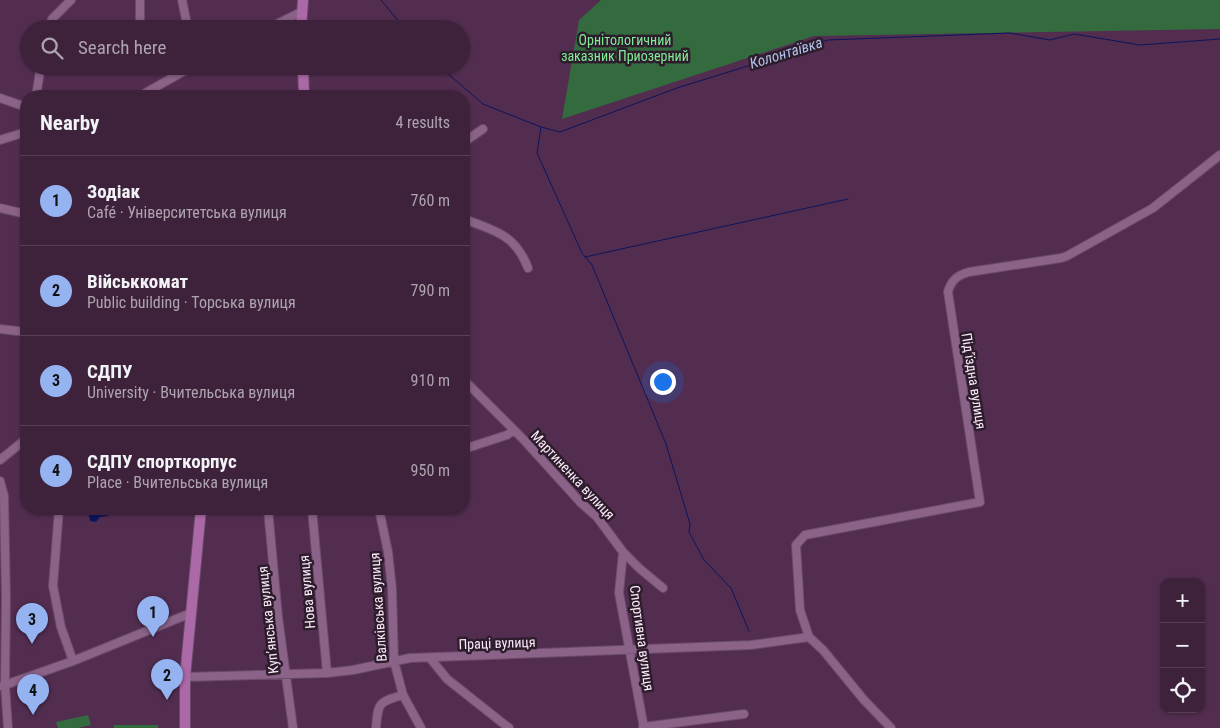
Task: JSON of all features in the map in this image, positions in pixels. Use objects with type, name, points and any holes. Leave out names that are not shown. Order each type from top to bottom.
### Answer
[{"type":"main road","points":[[301,20],[303,0]]},
{"type":"main road","points":[[303,75],[304,90]]},
{"type":"main road","points":[[185,728],[185,677],[200,515]]},
{"type":"street","points":[[52,20],[71,0]]},
{"type":"street","points":[[140,0],[140,20]]},
{"type":"street","points":[[182,0],[186,20]]},
{"type":"street","points":[[285,20],[301,12]]},
{"type":"street","points":[[37,90],[40,75]]},
{"type":"street","points":[[151,90],[177,75]]},
{"type":"street","points":[[0,98],[20,105]]},
{"type":"street","points":[[470,138],[484,129]]},
{"type":"street","points":[[0,140],[20,134]]},
{"type":"street","name":"Під’їздна вулиця","points":[[810,637],[800,610],[796,545],[805,535],[980,502],[948,292],[950,285],[955,279],[962,274],[970,272],[1067,256],[1153,208],[1220,155]]},
{"type":"street","points":[[0,208],[20,213]]},
{"type":"street","points":[[470,221],[507,237],[522,253],[528,268]]},
{"type":"street","points":[[0,329],[20,331]]},
{"type":"street","name":"Мартиненка вулиця","points":[[470,386],[514,430],[581,503],[597,516],[623,552],[638,568],[663,588]]},
{"type":"street","points":[[470,447],[507,436],[514,430]]},
{"type":"street","points":[[0,460],[20,444]]},
{"type":"street","points":[[0,481],[4,496],[2,686],[8,728]]},
{"type":"street","points":[[58,515],[52,586],[60,627],[73,661]]},
{"type":"street","name":"Куп’янська вулиця","points":[[269,515],[278,617],[293,728]]},
{"type":"street","name":"Нова вулиця","points":[[313,515],[327,673]]},
{"type":"street","name":"Валківська вулиця","points":[[380,515],[388,552],[392,589],[394,662],[402,695],[421,728]]},
{"type":"street","name":"Спортивна вулиця","points":[[623,552],[619,593],[643,728]]},
{"type":"street","points":[[2,686],[73,661],[191,613]]},
{"type":"street","points":[[810,637],[864,700],[891,728]]},
{"type":"street","name":"Праці вулиця","points":[[185,677],[327,673],[430,658],[751,645],[810,637]]},
{"type":"street","points":[[430,658],[447,679],[509,728]]},
{"type":"street","points":[[376,728],[378,708],[386,700],[402,695]]},
{"type":"street","points":[[643,728],[744,714]]},
{"type":"green space","name":"Орнiтологичний заказник Приозерний","points":[[601,0],[1220,0],[1220,29],[814,36],[562,119],[579,20]]},
{"type":"green space","points":[[88,715],[91,725],[78,728],[58,728],[56,722]]},
{"type":"green space","points":[[114,725],[158,725],[158,728],[114,728]]},
{"type":"shaded area","points":[[89,515],[108,515],[100,517],[96,522],[90,521]]},
{"type":"waterway","name":"Колонтаївка","points":[[381,0],[398,20]]},
{"type":"waterway","name":"Колонтаївка","points":[[470,93],[483,104],[541,127],[560,132],[677,88],[828,40],[1010,33],[1050,40],[1074,34],[1140,45],[1220,39]]},
{"type":"waterway","name":"Колонтаївка","points":[[449,75],[467,90]]},
{"type":"waterway","points":[[541,127],[537,153],[582,253],[592,265],[666,444],[690,524],[689,532],[704,560],[731,588],[749,631]]},
{"type":"waterway","points":[[585,257],[848,199]]},
{"type":"place","name":"Зодіак","points":[[153,637]]},
{"type":"place","name":"СДПУ","points":[[32,644]]},
{"type":"place","name":"Військкомат","points":[[167,700]]},
{"type":"place","name":"СДПУ спорткорпус","points":[[33,715]]}]
